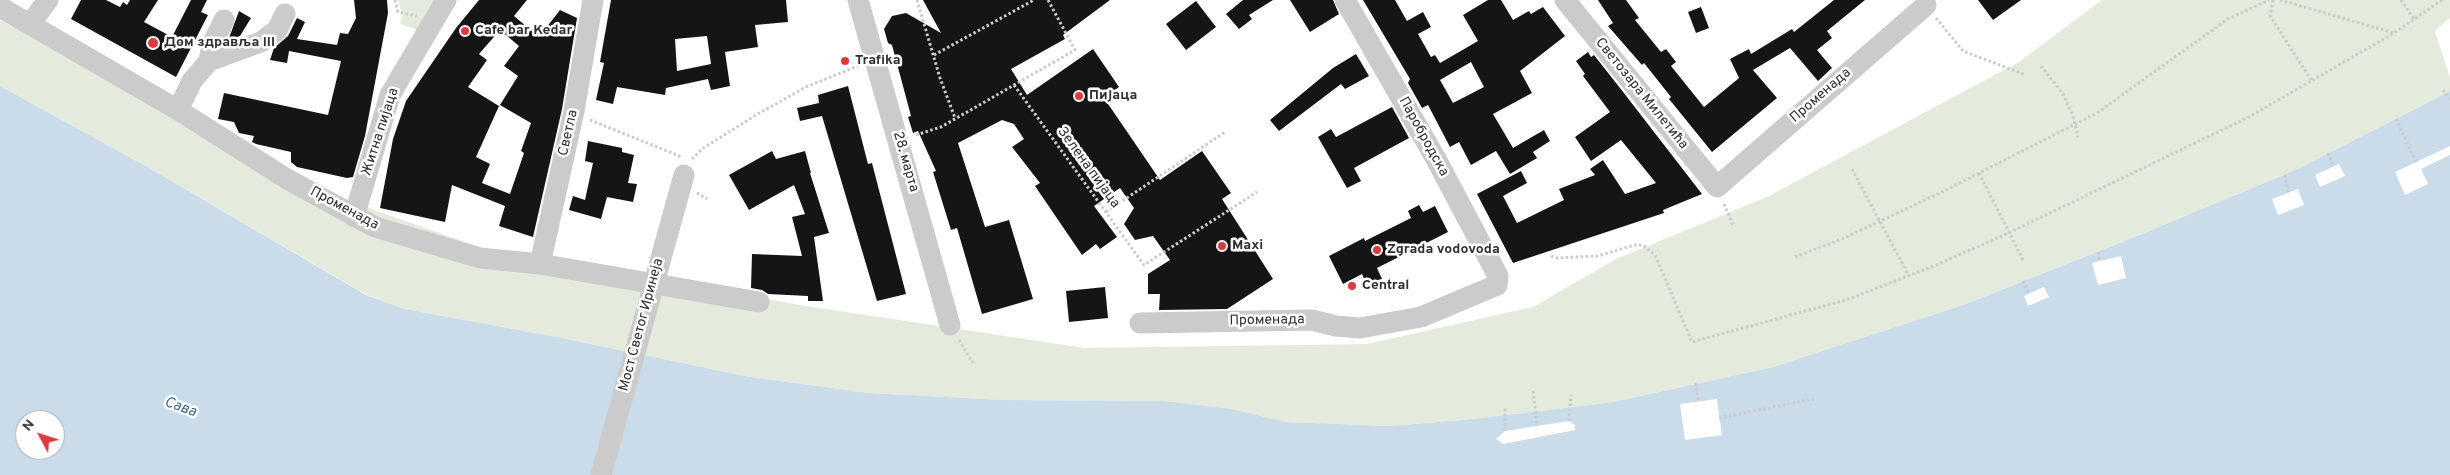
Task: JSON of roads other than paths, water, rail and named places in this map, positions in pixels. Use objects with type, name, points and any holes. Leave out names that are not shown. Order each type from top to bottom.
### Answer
[{"type":"street","points":[[30,24],[48,0]]},
{"type":"street","name":"Житна пијаца","points":[[354,216],[390,95],[446,0]]},
{"type":"street","name":"Светла","points":[[540,264],[574,111],[592,0]]},
{"type":"street","name":"28. марта","points":[[858,0],[950,325]]},
{"type":"street","name":"Паробродска","points":[[1345,0],[1436,159],[1498,276]]},
{"type":"street","name":"Светозара Милетића","points":[[1565,0],[1717,187]]},
{"type":"street","name":"Променада","points":[[1717,187],[1926,5]]},
{"type":"street","name":"Променада","points":[[0,8],[178,110],[287,179],[374,227],[480,258],[540,264],[759,302]]},
{"type":"street","points":[[178,110],[192,81],[209,61],[261,42],[277,30],[285,14]]},
{"type":"street","points":[[209,61],[212,45],[224,20]]},
{"type":"street","name":"Мост Светог Иринеја","points":[[601,475],[684,175]]},
{"type":"street","name":"Променада","points":[[1140,323],[1312,320],[1336,326],[1360,328],[1421,317],[1494,288],[1498,282],[1498,276]]},
{"type":"water","name":"Сава","points":[[0,86],[151,169],[366,295],[405,309],[562,338],[750,377],[869,393],[1005,400],[1165,401],[1232,409],[1286,422],[1391,426],[1473,419],[1613,402],[1773,367],[1966,304],[2142,234],[2298,169],[2450,91],[2450,475],[0,475]]},
{"type":"place","name":"Cafe bar Kedar","points":[[465,31]]},
{"type":"place","name":"Дом здравља III","points":[[153,43]]},
{"type":"place","name":"Trafika","points":[[845,61]]},
{"type":"place","name":"Пијаца","points":[[1079,96]]},
{"type":"place","name":"Maxi","points":[[1222,246]]},
{"type":"place","name":"Zgrada vodovoda","points":[[1377,250]]},
{"type":"place","name":"Central","points":[[1352,286]]}]
